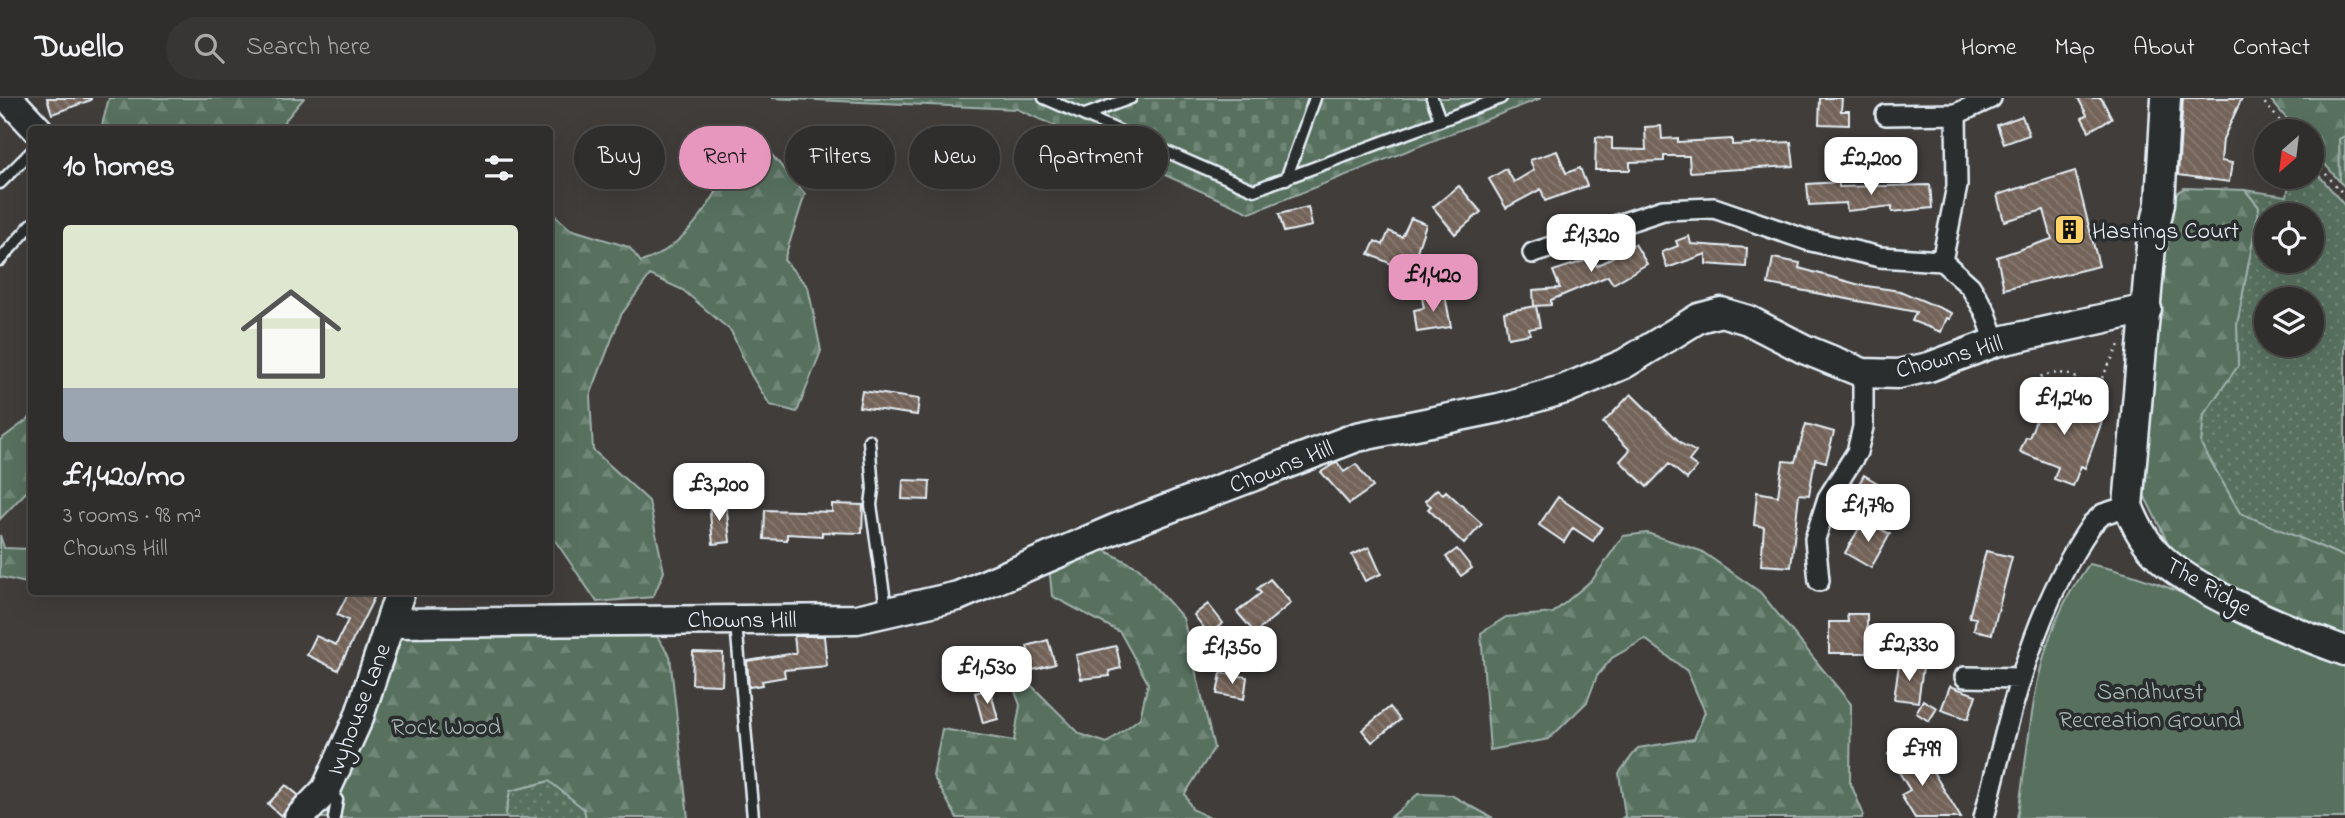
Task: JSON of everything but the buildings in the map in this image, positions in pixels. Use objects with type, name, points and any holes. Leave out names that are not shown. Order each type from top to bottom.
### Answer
[{"type":"street","points":[[8,98],[34,126]]},
{"type":"street","points":[[1886,115],[1955,114],[1991,98]]},
{"type":"street","points":[[1984,818],[2021,678],[2049,603],[2079,543],[2103,514],[2127,506],[2151,246],[2160,203],[2166,98]]},
{"type":"street","points":[[1941,261],[1957,186],[1955,114]]},
{"type":"street","points":[[1533,253],[1663,210],[1714,208],[1808,240],[1868,254],[1941,261],[1970,286],[1985,311],[1996,342]]},
{"type":"street","name":"Chowns Hill","points":[[391,622],[857,619],[958,596],[1117,528],[1357,437],[1499,408],[1565,389],[1625,364],[1699,318],[1721,312],[1748,320],[1804,349],[1863,373],[1898,374],[1929,367],[1996,342],[2146,316]]},
{"type":"street","points":[[1819,581],[1815,539],[1828,498],[1857,452],[1863,426],[1863,373]]},
{"type":"street","name":"The Ridge","points":[[2127,506],[2139,533],[2156,555],[2185,576],[2238,605],[2345,651]]},
{"type":"street","name":"Ivyhouse Lane","points":[[299,818],[326,790],[359,717],[399,595]]},
{"type":"street","points":[[1965,677],[2021,678]]},
{"type":"lane","points":[[1044,98],[1254,190],[1501,98]]},
{"type":"lane","points":[[1085,115],[1130,98]]},
{"type":"lane","points":[[1286,179],[1315,98]]},
{"type":"lane","points":[[1432,98],[1440,121]]},
{"type":"lane","points":[[0,183],[28,155]]},
{"type":"lane","points":[[0,260],[28,228]]},
{"type":"lane","points":[[869,440],[873,489],[871,505],[886,612]]},
{"type":"lane","points":[[736,619],[753,818]]},
{"type":"lane","points":[[326,790],[337,800],[334,818]]},
{"type":"path","points":[[2260,98],[2278,119]]},
{"type":"path","points":[[2324,172],[2345,196]]},
{"type":"path","points":[[2089,403],[2118,346],[2146,316]]},
{"type":"path","points":[[2034,389],[2040,377],[2059,373],[2081,379],[2095,391]]},
{"type":"green space","points":[[109,98],[304,98],[281,126],[102,126]]},
{"type":"green space","points":[[771,98],[1541,98],[1250,213],[1168,176],[1168,126],[1055,126],[1017,109]]},
{"type":"green space","points":[[2269,98],[2345,98],[2345,136],[2339,139],[2340,182],[2324,163],[2324,119],[2287,119]]},
{"type":"green space","points":[[2345,136],[2345,187],[2340,182],[2339,138]]},
{"type":"green space","points":[[771,154],[785,170],[785,189],[801,189],[805,194],[784,260],[808,287],[821,351],[797,412],[770,405],[751,375],[731,331],[683,290],[650,275],[621,315],[590,396],[593,450],[649,501],[664,572],[653,597],[597,602],[553,537],[553,214],[570,229],[629,247],[641,262],[674,244],[718,189],[771,189]]},
{"type":"green space","points":[[2324,181],[2345,206],[2345,557],[2240,513],[2201,444],[2204,414],[2238,366],[2237,325],[2254,234],[2254,273],[2324,273],[2324,203],[2256,203],[2245,190],[2287,196],[2288,189],[2324,189]]},
{"type":"green space","points":[[2184,188],[2245,190],[2256,203],[2254,234],[2237,325],[2238,366],[2204,414],[2201,444],[2240,513],[2345,557],[2345,646],[2214,586],[2173,553],[2144,495],[2150,378],[2168,200]]},
{"type":"green space","points":[[28,419],[28,490],[0,519],[0,440]]},
{"type":"green space","points":[[1647,533],[1701,551],[1760,592],[1851,704],[1850,782],[1863,813],[1862,818],[1622,818],[1625,816],[1619,773],[1638,748],[1694,739],[1705,712],[1687,671],[1645,639],[1612,658],[1597,676],[1587,702],[1549,739],[1490,750],[1481,633],[1506,617],[1553,613],[1593,579],[1623,536]]},
{"type":"green space","points":[[0,535],[4,548],[28,549],[28,583],[0,577]]},
{"type":"green space","points":[[1100,548],[1139,568],[1183,618],[1214,748],[1185,794],[1192,809],[1210,818],[957,818],[933,776],[942,729],[1014,741],[1020,705],[1013,686],[1022,676],[1080,734],[1107,743],[1140,718],[1148,683],[1120,632],[1052,596],[1049,565]]},
{"type":"green space","name":"Sandhurst Recreation Ground","points":[[2089,564],[2120,571],[2179,592],[2321,659],[2345,666],[2345,818],[2017,818],[2032,710],[2044,657],[2063,606]]},
{"type":"green space","name":"Rock Wood","points":[[650,626],[670,656],[688,818],[586,818],[584,809],[549,781],[510,791],[505,818],[287,818],[334,750],[368,648],[404,636]]},
{"type":"green space","points":[[550,781],[584,809],[586,818],[505,818],[510,791]]},
{"type":"green space","points":[[1418,794],[1451,795],[1493,818],[1390,818]]},
{"type":"place","name":"Hastings Court","points":[[2069,230]]}]
